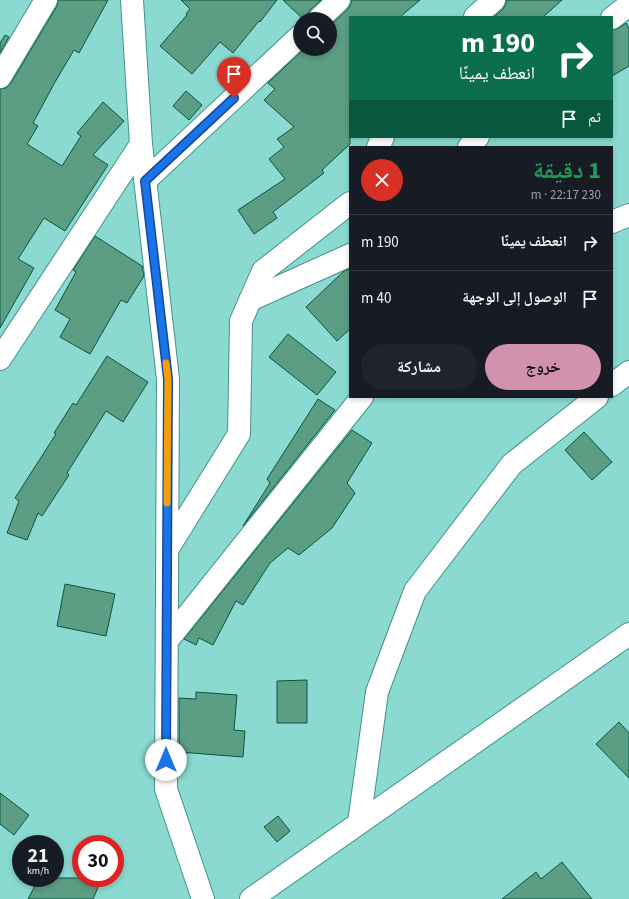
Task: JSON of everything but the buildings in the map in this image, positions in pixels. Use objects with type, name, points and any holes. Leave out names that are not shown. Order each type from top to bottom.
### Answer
[{"type":"street","points":[[0,77],[46,0]]},
{"type":"street","points":[[132,0],[141,144],[168,379],[166,790],[203,899]]},
{"type":"street","points":[[326,12],[339,0]]},
{"type":"street","points":[[476,16],[494,0]]},
{"type":"street","points":[[613,17],[629,5]]},
{"type":"street","points":[[145,181],[293,43]]},
{"type":"street","points":[[470,146],[477,138]]},
{"type":"street","points":[[0,359],[141,144]]},
{"type":"street","points":[[167,550],[239,434],[241,321],[263,271],[349,204]]},
{"type":"street","points":[[613,222],[629,215]]},
{"type":"street","points":[[250,300],[349,255]]},
{"type":"street","points":[[613,384],[629,372]]},
{"type":"street","points":[[167,640],[361,398]]},
{"type":"street","points":[[359,823],[377,692],[415,591],[512,464],[596,398]]},
{"type":"street","points":[[250,899],[629,634]]},
{"type":"slow traffic","points":[[166,363],[168,379],[167,503]]},
{"type":"route","points":[[166,760],[168,379],[145,181],[234,98]]}]
